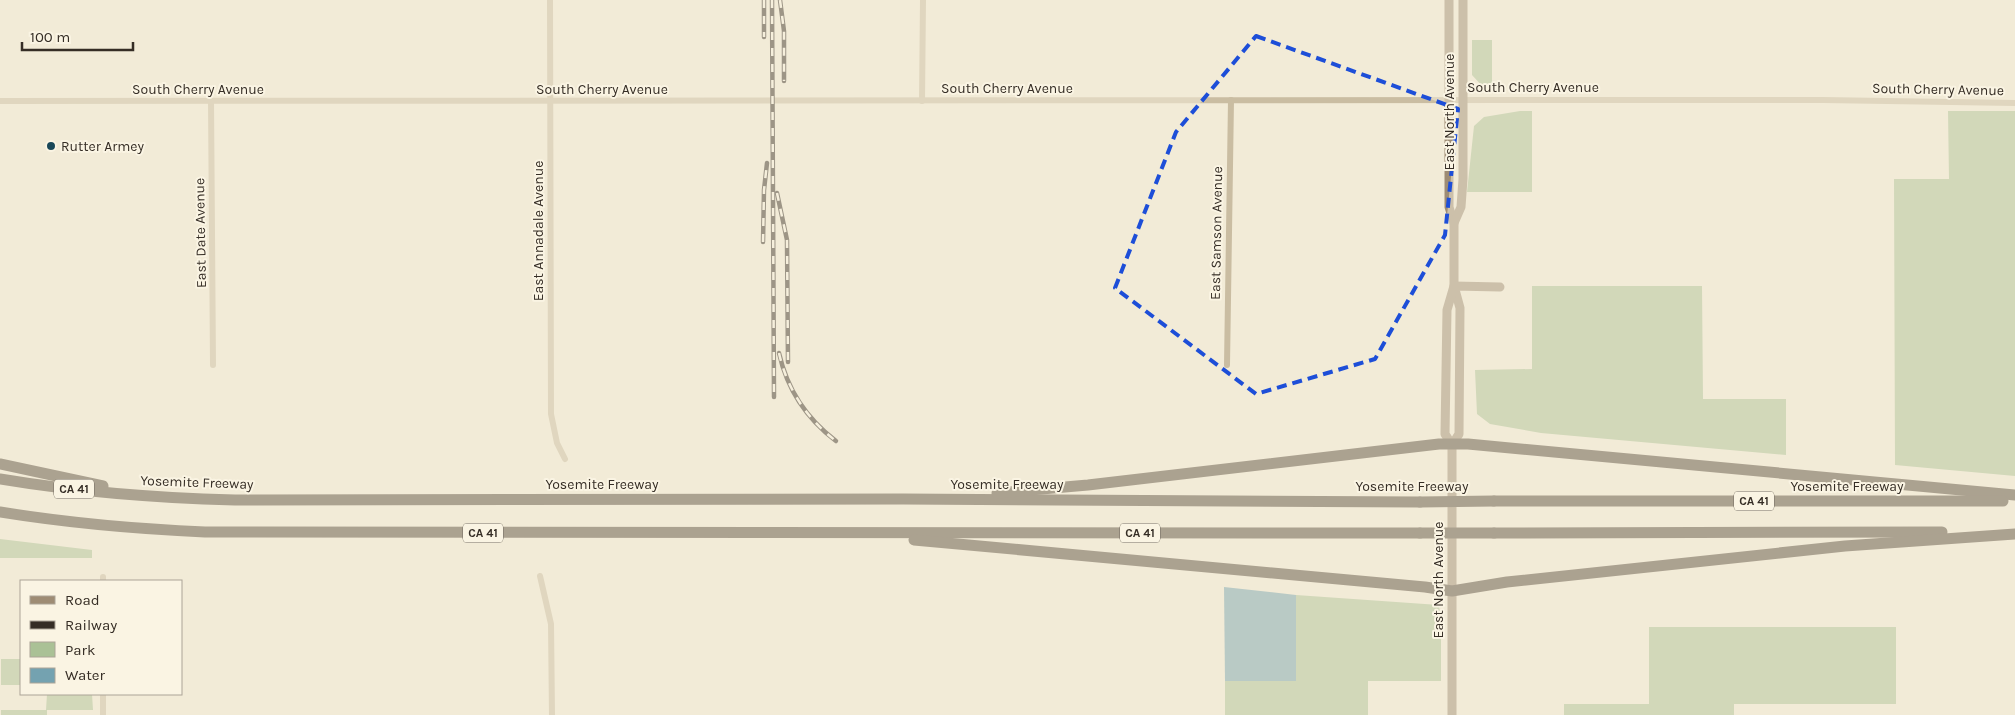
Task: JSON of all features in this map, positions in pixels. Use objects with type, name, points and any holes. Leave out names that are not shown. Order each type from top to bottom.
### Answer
[{"type":"highway","points":[[903,499],[1088,485],[1452,444],[2015,495]]},
{"type":"highway","points":[[0,464],[149,496]]},
{"type":"highway","name":"Yosemite Freeway","points":[[0,479],[103,493],[234,500],[2015,501]]},
{"type":"highway","name":"CA 41","points":[[0,512],[36,518],[146,530],[205,532],[860,534],[2015,533]]},
{"type":"highway","points":[[0,516],[36,518]]},
{"type":"highway","points":[[860,534],[1452,591],[1507,582],[1802,550],[2015,533]]},
{"type":"street","name":"East Annadale Avenue","points":[[550,0],[551,414],[557,443],[565,459]]},
{"type":"street","points":[[922,101],[923,0]]},
{"type":"street","name":"East North Avenue","points":[[1449,0],[1450,207],[1454,223],[1454,286],[1460,308],[1459,434],[1452,444],[1452,715]]},
{"type":"street","name":"East North Avenue","points":[[1454,223],[1461,208],[1463,0]]},
{"type":"street","name":"East Samson Avenue","points":[[1227,366],[1231,100]]},
{"type":"street","name":"South Cherry Avenue","points":[[0,101],[1830,100],[2015,103]]},
{"type":"street","name":"East Date Avenue","points":[[211,101],[213,365]]},
{"type":"street","points":[[1454,286],[1500,287]]},
{"type":"street","name":"East North Avenue","points":[[1452,444],[1445,434],[1446,347],[1447,310],[1454,286]]},
{"type":"street","points":[[540,576],[551,624],[552,715]]},
{"type":"street","points":[[103,695],[103,715]]},
{"type":"highlighted area","points":[[1256,36],[1458,109],[1445,235],[1375,359],[1256,394],[1115,288],[1176,132]]},
{"type":"green space","points":[[1472,40],[1492,40],[1492,87],[1483,87],[1472,75]]},
{"type":"green space","points":[[1532,111],[1532,192],[1467,192],[1474,126],[1484,117]]},
{"type":"green space","points":[[1948,111],[2015,111],[2015,476],[1895,465],[1894,179],[1949,179]]},
{"type":"green space","points":[[1532,286],[1702,286],[1703,399],[1786,399],[1786,455],[1541,433],[1490,424],[1477,414],[1475,370],[1532,369]]},
{"type":"green space","points":[[0,539],[92,550],[92,558],[0,558]]},
{"type":"green space","points":[[1296,595],[1439,605],[1441,681],[1368,681],[1368,715],[1225,715],[1225,681],[1296,681]]},
{"type":"green space","points":[[1649,627],[1896,627],[1896,704],[1734,704],[1734,715],[1564,715],[1564,704],[1649,704]]},
{"type":"green space","points":[[1,659],[20,659],[20,685],[1,685]]},
{"type":"green space","points":[[47,695],[92,695],[93,710],[47,710],[47,715],[1,715],[1,710],[46,710]]},
{"type":"water","points":[[1224,587],[1296,595],[1296,681],[1225,681]]},
{"type":"railway","points":[[764,0],[764,37]]},
{"type":"railway","points":[[772,0],[774,397]]},
{"type":"railway","points":[[780,0],[784,31],[784,81]]},
{"type":"railway","points":[[763,242],[764,190],[767,163]]},
{"type":"railway","points":[[777,193],[787,240],[788,362]]},
{"type":"railway","points":[[779,353],[787,379],[807,413],[836,441]]},
{"type":"place","name":"Rutter Armey","points":[[51,146]]}]
